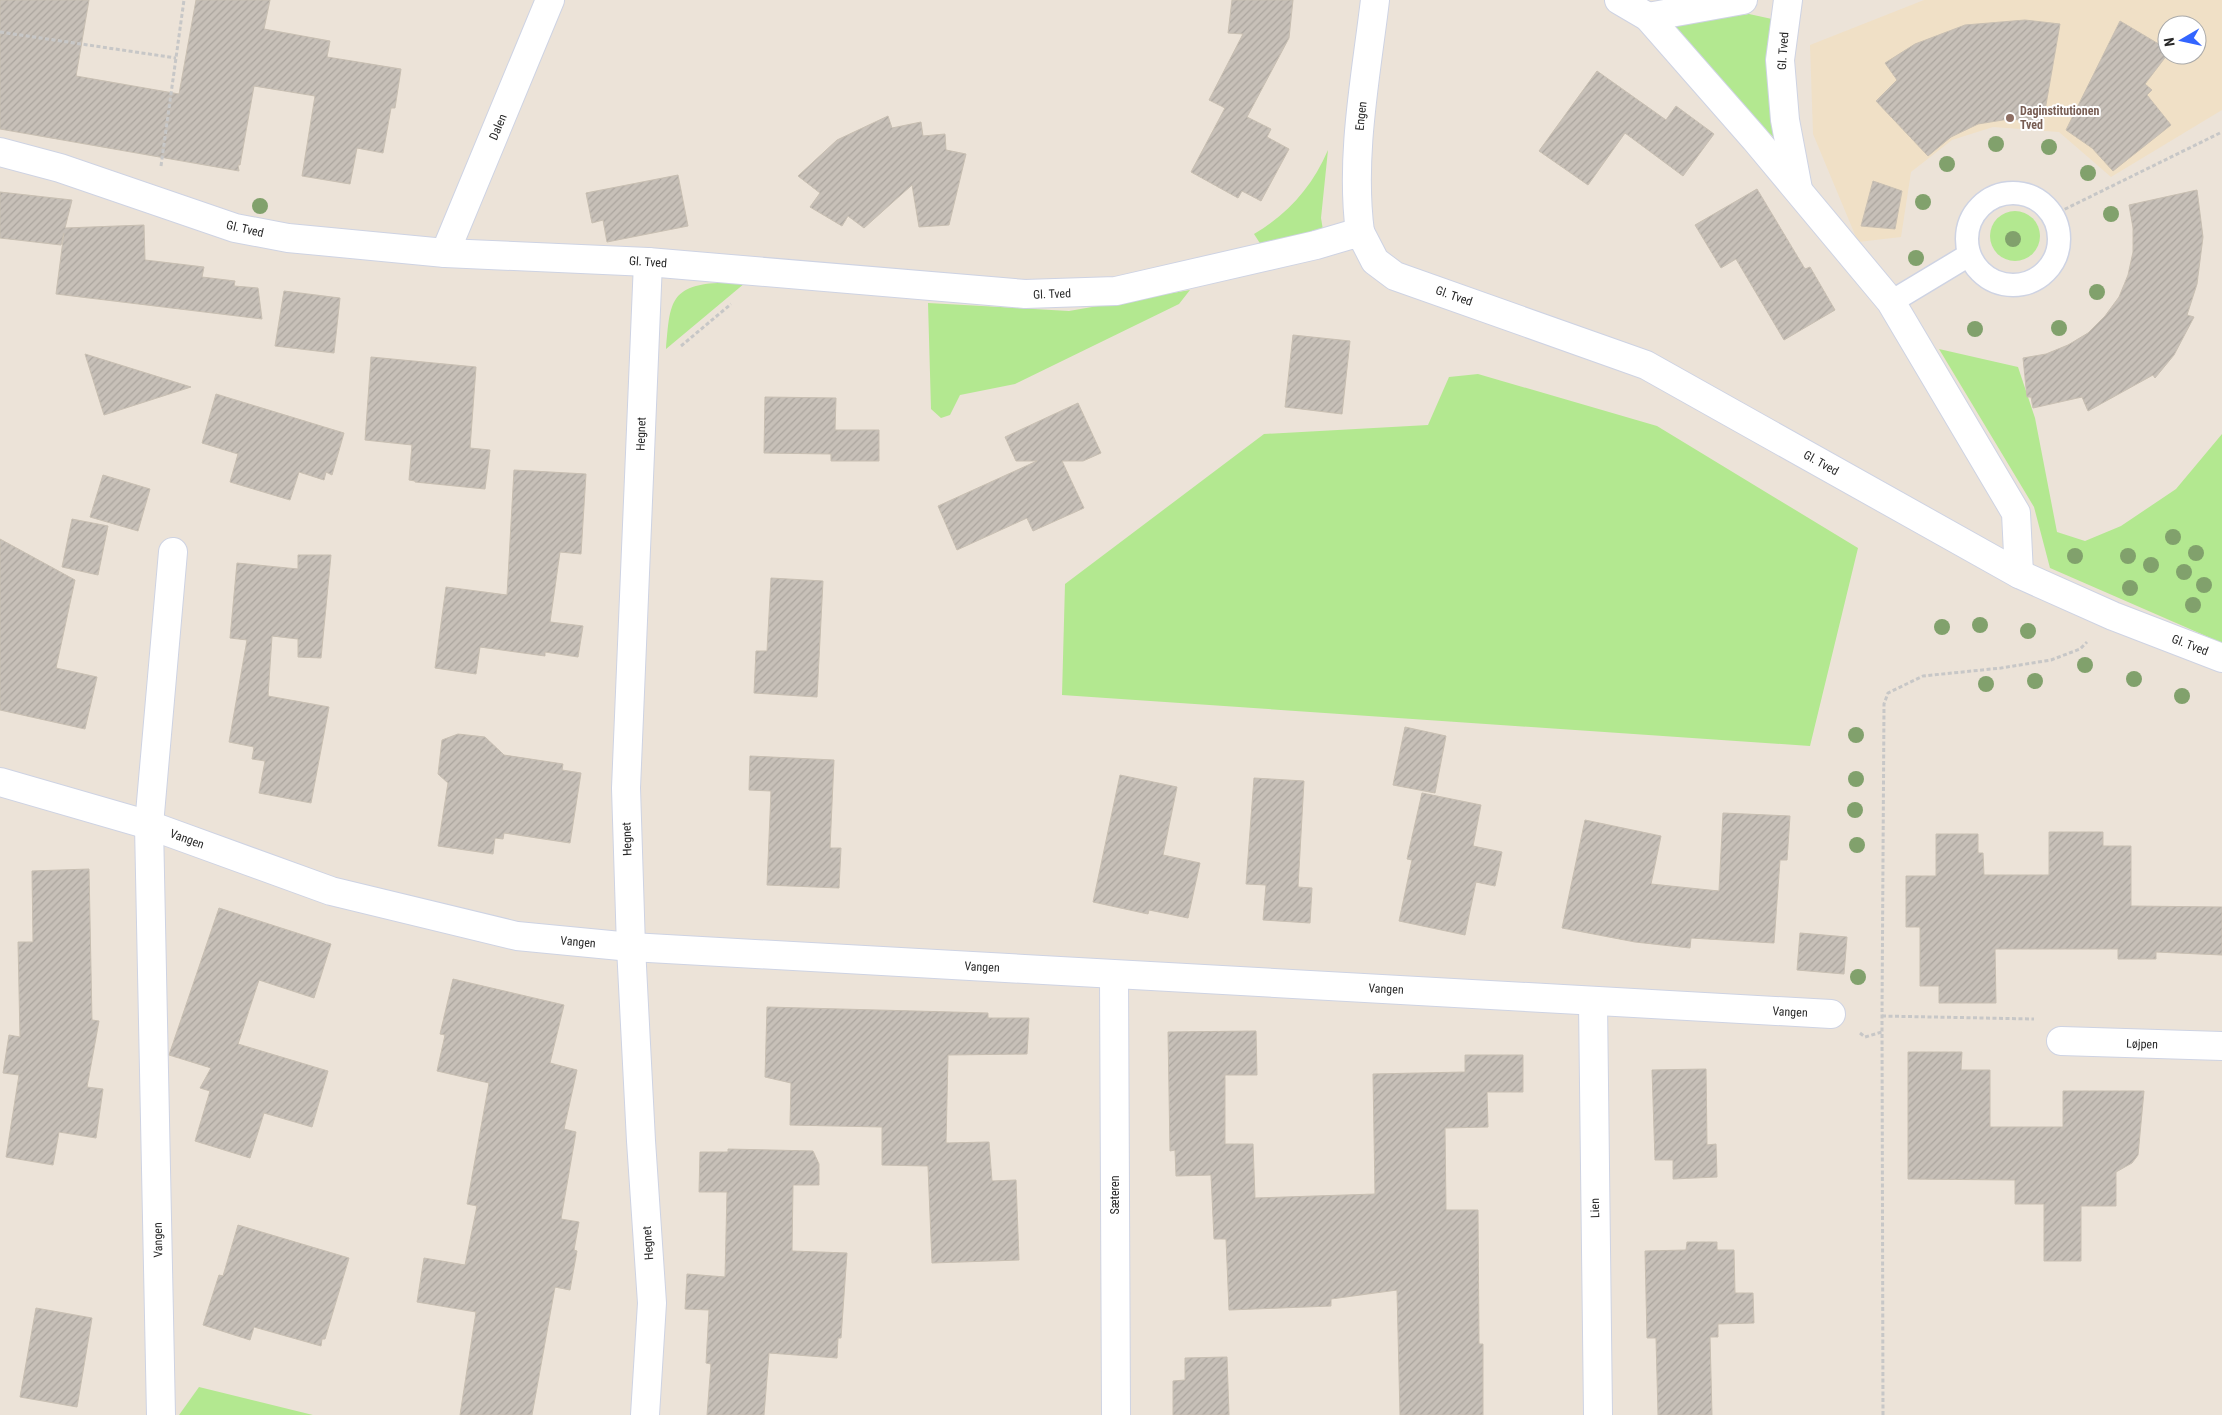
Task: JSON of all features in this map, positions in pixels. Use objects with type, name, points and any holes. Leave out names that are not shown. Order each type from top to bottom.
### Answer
[{"type":"street","name":"Dalen","points":[[446,253],[550,0]]},
{"type":"street","name":"Engen","points":[[1360,232],[1356,199],[1357,162],[1374,0]]},
{"type":"street","name":"Gl. Tved","points":[[1619,0],[1648,17],[1798,190],[1891,302],[2016,512],[2019,574]]},
{"type":"street","points":[[1648,17],[1744,0]]},
{"type":"street","name":"Gl. Tved","points":[[1788,0],[1780,60],[1785,120],[1798,190]]},
{"type":"street","name":"Gl. Tved","points":[[0,152],[60,168],[234,228],[288,238],[446,253],[648,262],[1025,294],[1116,292],[1316,245],[1360,232],[1375,261],[1394,276],[1571,336],[1646,365],[2019,574],[2113,616],[2222,658]]},
{"type":"street","name":"Hegnet","points":[[645,1415],[652,1303],[631,947],[626,788],[648,262]]},
{"type":"street","name":"Vangen","points":[[161,1415],[149,825],[173,552]]},
{"type":"street","name":"Vangen","points":[[0,782],[149,825],[331,891],[517,936],[631,947],[1831,1014]]},
{"type":"street","name":"Sæteren","points":[[1114,974],[1116,1415]]},
{"type":"street","name":"Lien","points":[[1593,1001],[1598,1415]]},
{"type":"street","name":"Løjpen","points":[[2061,1041],[2222,1046]]},
{"type":"lane","points":[[2006,192],[2033,195],[2049,208],[2060,232],[2059,252],[2051,267],[2035,281],[2014,286],[1992,281],[1976,267],[1969,255],[1966,242],[1972,216],[1988,199],[2006,192]]},
{"type":"lane","points":[[1891,302],[1969,255]]},
{"type":"path","points":[[156,201],[184,0]]},
{"type":"path","points":[[0,32],[176,58]]},
{"type":"path","points":[[2053,215],[2222,132]]},
{"type":"path","points":[[644,377],[769,272]]},
{"type":"path","points":[[1883,1415],[1882,1016],[1884,704],[1888,693],[1923,676],[2001,668],[2051,660],[2080,649],[2113,616]]},
{"type":"path","points":[[1882,1016],[2047,1019],[2061,1041]]},
{"type":"shaded area","name":"Daginstitutionen Tved","points":[[1924,0],[2222,0],[2222,110],[2111,177],[2059,132],[1993,127],[1952,140],[1911,172],[1901,237],[1858,242],[1813,134],[1810,45]]},
{"type":"green space","points":[[1749,14],[1781,21],[1778,142],[1667,25]]},
{"type":"green space","points":[[1328,150],[1321,218],[1323,230],[1263,248],[1254,234],[1278,218],[1307,188]]},
{"type":"green space","points":[[2020,211],[2033,218],[2039,226],[2039,246],[2033,254],[2025,260],[2010,261],[1997,254],[1991,246],[1990,231],[1997,218],[2005,212]]},
{"type":"green space","points":[[718,283],[745,283],[666,349],[671,310],[675,301],[689,288]]},
{"type":"green space","points":[[1190,290],[1179,304],[1015,384],[960,395],[950,415],[941,418],[931,409],[928,303],[1069,311]]},
{"type":"green space","points":[[1939,349],[2018,367],[2035,418],[2057,532],[2085,541],[2121,526],[2176,489],[2222,434],[2222,643],[2050,568],[2034,507]]},
{"type":"green space","points":[[1478,374],[1657,426],[1858,548],[1810,746],[1062,695],[1065,584],[1264,434],[1428,425],[1449,377]]},
{"type":"green space","points":[[199,1387],[313,1415],[179,1415]]},
{"type":"building","points":[[0,0],[89,0],[76,76],[179,94],[196,0],[270,0],[264,29],[330,41],[327,57],[401,69],[395,108],[391,108],[383,153],[357,148],[350,184],[302,176],[315,96],[254,86],[240,165],[238,165],[239,171],[0,129]]},
{"type":"building","points":[[1232,0],[1293,0],[1289,38],[1247,117],[1271,129],[1267,137],[1289,149],[1261,201],[1242,191],[1238,198],[1191,172],[1225,108],[1209,100],[1243,34],[1228,33]]},
{"type":"building","points":[[2025,20],[2060,24],[2043,122],[2009,119],[1978,124],[1951,137],[1928,156],[1876,101],[1897,80],[1885,63],[1915,44],[1965,25]]},
{"type":"building","points":[[2120,21],[2157,43],[2157,65],[2159,65],[2145,84],[2152,90],[2147,95],[2171,125],[2113,171],[2092,148],[2066,130]]},
{"type":"building","points":[[1597,71],[1666,120],[1676,106],[1714,134],[1683,176],[1625,133],[1588,185],[1539,151]]},
{"type":"building","points":[[888,116],[892,128],[921,122],[923,136],[945,134],[946,150],[966,154],[949,225],[919,227],[912,185],[864,228],[848,216],[842,226],[810,207],[820,193],[798,176],[837,140]]},
{"type":"building","points":[[678,175],[688,226],[607,242],[603,220],[592,223],[586,193]]},
{"type":"building","points":[[1873,181],[1902,191],[1895,229],[1861,226]]},
{"type":"building","points":[[1757,189],[1805,269],[1810,267],[1835,310],[1784,340],[1736,259],[1721,268],[1695,225]]},
{"type":"building","points":[[2197,190],[2203,237],[2197,284],[2187,315],[2194,317],[2174,355],[2155,378],[2153,375],[2088,411],[2082,397],[2033,408],[2031,397],[2027,397],[2023,358],[2046,354],[2068,345],[2088,333],[2105,316],[2119,297],[2128,275],[2133,252],[2133,228],[2129,205]]},
{"type":"building","points":[[0,192],[72,200],[65,228],[144,225],[145,260],[204,267],[202,277],[235,281],[234,286],[258,288],[262,319],[56,294],[64,233],[61,245],[0,238]]},
{"type":"building","points":[[284,291],[340,298],[334,353],[275,346]]},
{"type":"building","points":[[1293,335],[1350,341],[1342,414],[1285,407]]},
{"type":"building","points":[[85,354],[191,387],[104,415]]},
{"type":"building","points":[[371,357],[476,367],[470,448],[490,450],[485,489],[409,480],[412,445],[365,440]]},
{"type":"building","points":[[216,394],[344,433],[332,475],[326,472],[324,480],[299,472],[290,500],[230,482],[238,454],[202,443]]},
{"type":"building","points":[[765,397],[836,398],[835,430],[879,430],[879,461],[831,461],[831,454],[764,453]]},
{"type":"building","points":[[1078,403],[1101,453],[1083,461],[1062,461],[1084,508],[1033,531],[1027,518],[957,550],[938,506],[1037,461],[1016,461],[1005,437]]},
{"type":"building","points":[[514,470],[586,474],[581,554],[560,552],[550,622],[583,626],[578,657],[545,652],[545,656],[480,647],[476,674],[435,668],[446,587],[507,595]]},
{"type":"building","points":[[103,475],[150,489],[138,531],[90,517]]},
{"type":"building","points":[[72,519],[108,526],[98,575],[62,567]]},
{"type":"building","points":[[0,539],[75,580],[56,668],[97,677],[85,729],[0,710]]},
{"type":"building","points":[[298,555],[331,555],[321,658],[298,657],[298,639],[272,636],[268,696],[329,707],[311,803],[259,793],[265,761],[252,759],[254,747],[229,742],[247,640],[230,638],[237,563],[298,569]]},
{"type":"building","points":[[771,578],[823,581],[817,697],[754,693],[756,651],[767,651]]},
{"type":"building","points":[[1405,727],[1446,736],[1435,793],[1393,785]]},
{"type":"building","points":[[458,734],[485,737],[504,755],[563,764],[562,770],[581,773],[570,843],[504,833],[503,839],[495,838],[493,854],[438,846],[448,783],[438,774],[442,740]]},
{"type":"building","points":[[750,756],[834,760],[830,848],[841,848],[839,888],[767,885],[771,791],[749,790]]},
{"type":"building","points":[[1120,775],[1177,787],[1163,855],[1200,863],[1188,918],[1149,910],[1148,914],[1093,902]]},
{"type":"building","points":[[1254,778],[1304,781],[1298,887],[1312,888],[1310,923],[1263,920],[1266,885],[1246,884]]},
{"type":"building","points":[[1422,793],[1481,805],[1473,846],[1502,852],[1495,886],[1476,882],[1465,935],[1399,921],[1412,860],[1407,859]]},
{"type":"building","points":[[1723,813],[1790,816],[1787,860],[1780,860],[1774,943],[1691,938],[1690,948],[1635,942],[1562,928],[1585,820],[1661,836],[1651,884],[1719,891]]},
{"type":"building","points":[[2049,832],[2103,832],[2103,846],[2131,846],[2131,906],[2222,907],[2222,955],[2156,952],[2156,959],[2118,959],[2118,949],[1995,949],[1996,1003],[1939,1003],[1939,986],[1920,986],[1920,927],[1906,927],[1906,876],[1936,876],[1936,834],[1978,834],[1978,853],[1983,853],[1984,875],[2049,875]]},
{"type":"building","points":[[89,869],[92,1020],[99,1021],[87,1087],[103,1089],[96,1138],[59,1132],[53,1165],[6,1157],[19,1075],[3,1073],[9,1035],[20,1037],[18,942],[33,942],[32,871]]},
{"type":"building","points":[[219,908],[331,944],[314,998],[259,980],[238,1044],[328,1071],[312,1127],[264,1113],[250,1158],[195,1141],[210,1091],[200,1088],[211,1068],[169,1055]]},
{"type":"building","points":[[1800,933],[1847,937],[1844,974],[1797,970]]},
{"type":"building","points":[[453,979],[564,1005],[550,1063],[577,1070],[564,1129],[576,1132],[561,1219],[579,1222],[574,1250],[577,1251],[570,1290],[555,1287],[532,1415],[460,1415],[476,1312],[417,1302],[424,1258],[465,1265],[477,1206],[467,1204],[489,1083],[437,1071],[445,1035],[440,1034]]},
{"type":"building","points":[[767,1007],[988,1013],[988,1018],[1029,1018],[1027,1054],[948,1055],[946,1143],[989,1142],[992,1181],[1016,1180],[1019,1260],[932,1263],[928,1166],[882,1165],[882,1127],[790,1125],[791,1083],[765,1077]]},
{"type":"building","points":[[1256,1031],[1257,1075],[1225,1075],[1225,1144],[1253,1144],[1255,1198],[1375,1194],[1373,1074],[1465,1072],[1465,1055],[1523,1055],[1523,1092],[1487,1092],[1488,1127],[1445,1128],[1446,1210],[1478,1210],[1479,1344],[1483,1344],[1483,1415],[1400,1415],[1397,1290],[1331,1299],[1331,1306],[1229,1310],[1226,1239],[1214,1239],[1211,1175],[1176,1176],[1175,1150],[1170,1151],[1168,1032]]},
{"type":"building","points":[[1908,1052],[1962,1052],[1961,1070],[1990,1070],[1990,1127],[2063,1127],[2063,1091],[2144,1091],[2138,1155],[2132,1163],[2116,1172],[2116,1206],[2081,1206],[2081,1261],[2044,1261],[2044,1204],[2015,1204],[2015,1180],[1908,1179]]},
{"type":"building","points":[[1706,1069],[1707,1145],[1716,1144],[1717,1177],[1673,1179],[1673,1160],[1655,1160],[1652,1070]]},
{"type":"building","points":[[728,1149],[813,1151],[819,1164],[819,1185],[793,1185],[792,1251],[847,1253],[841,1338],[838,1338],[837,1358],[769,1353],[764,1415],[707,1415],[711,1364],[706,1363],[709,1310],[685,1309],[687,1274],[725,1277],[727,1192],[699,1192],[700,1152],[728,1152]]},
{"type":"building","points":[[238,1225],[349,1258],[325,1339],[322,1339],[321,1346],[254,1327],[250,1340],[203,1325],[219,1275],[223,1276]]},
{"type":"building","points":[[1687,1242],[1717,1242],[1717,1250],[1734,1250],[1735,1293],[1753,1293],[1754,1323],[1718,1324],[1718,1337],[1710,1337],[1712,1415],[1658,1415],[1656,1338],[1647,1338],[1645,1251],[1686,1250]]},
{"type":"building","points":[[36,1308],[92,1318],[77,1407],[20,1397]]},
{"type":"building","points":[[1227,1357],[1229,1415],[1173,1415],[1173,1381],[1185,1380],[1185,1358]]},
{"type":"place","name":"Daginstitutionen Tved","points":[[2010,118]]}]
